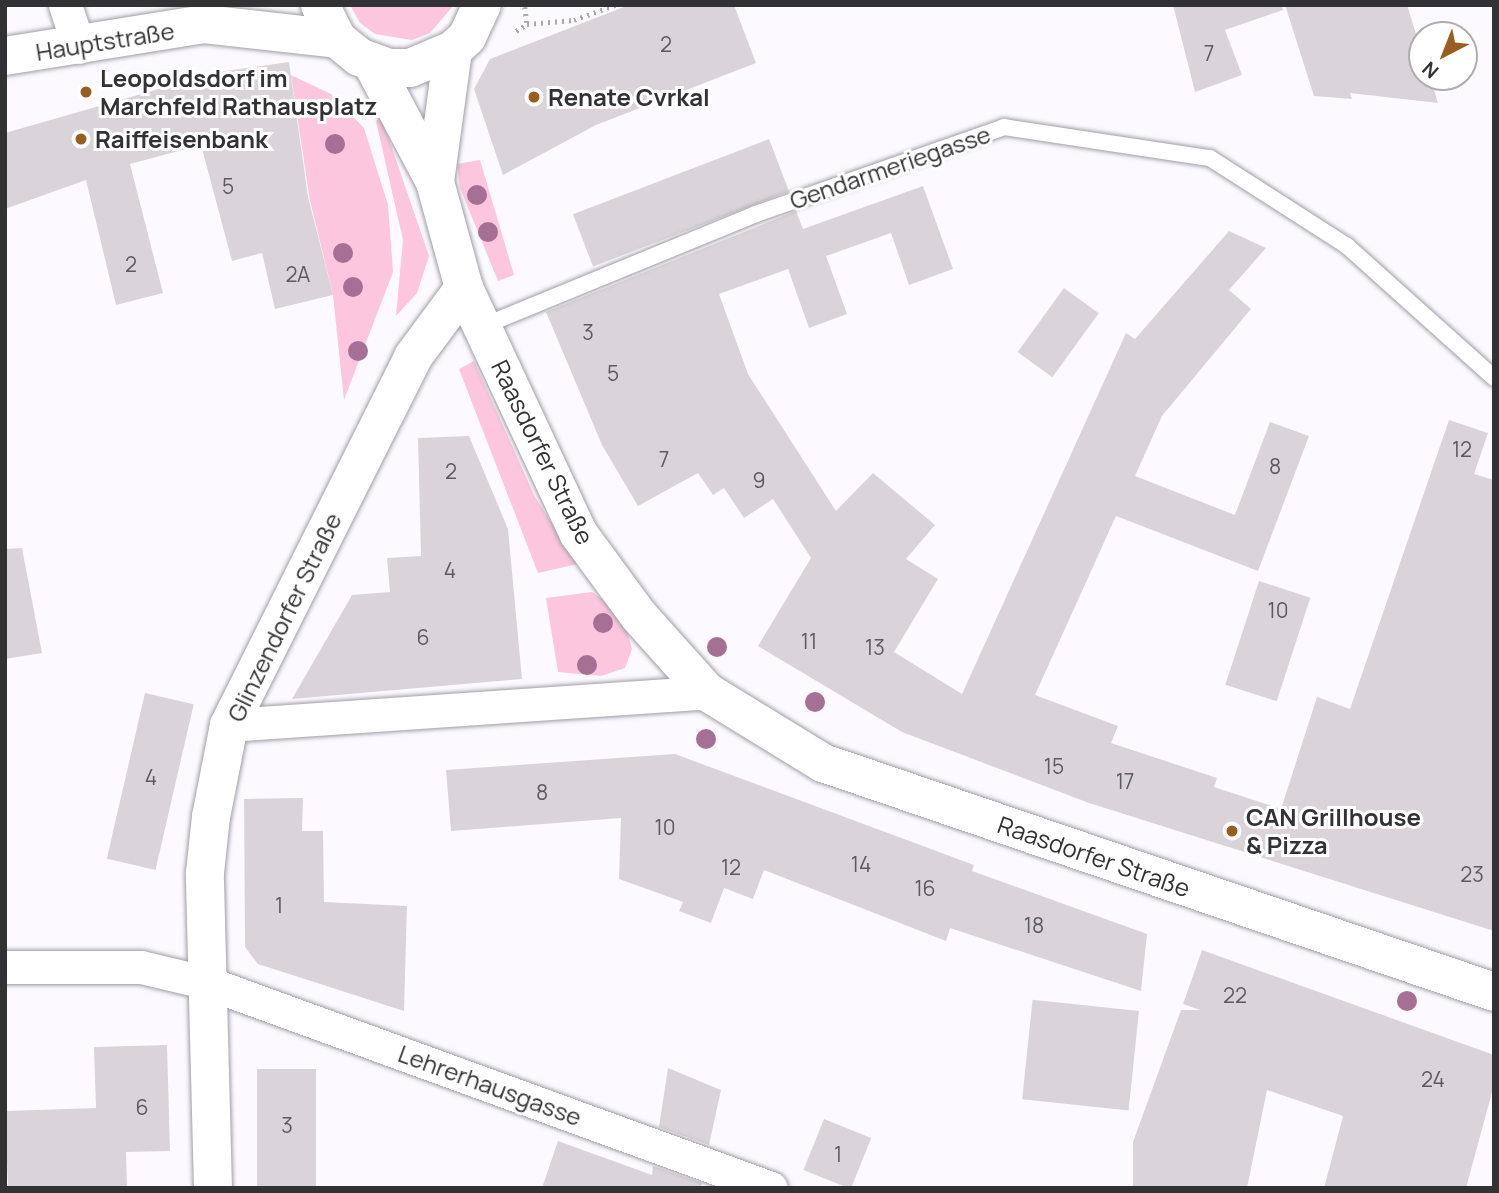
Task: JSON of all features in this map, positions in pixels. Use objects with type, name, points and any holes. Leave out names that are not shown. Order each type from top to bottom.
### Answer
[{"type":"main road","name":"Hauptstraße","points":[[5,56],[79,47],[204,24],[243,5]]},
{"type":"main road","points":[[320,5],[337,39],[372,63],[410,68],[453,50],[489,10]]},
{"type":"main road","name":"Hauptstraße","points":[[204,24],[337,39]]},
{"type":"main road","name":"Raasdorfer Straße","points":[[435,182],[453,50]]},
{"type":"main road","name":"Raasdorfer Straße","points":[[372,63],[435,182],[464,288],[578,533],[639,616],[707,692],[823,763],[1494,992]]},
{"type":"main road","name":"Glinzendorfer Straße","points":[[213,1188],[205,873],[211,817],[229,725],[413,357],[464,288]]},
{"type":"street","points":[[65,5],[79,47]]},
{"type":"street","points":[[229,725],[707,692]]},
{"type":"street","name":"Lehrerhausgasse","points":[[5,967],[141,967],[208,983],[771,1188]]},
{"type":"lane","name":"Gendarmeriegasse","points":[[483,326],[755,214],[1004,127],[1210,158],[1347,246],[1494,378]]},
{"type":"path","points":[[524,5],[527,24],[574,20],[615,5]]},
{"type":"shaded area","points":[[350,5],[454,5],[430,33],[412,40],[375,34],[360,23]]},
{"type":"shaded area","points":[[291,75],[331,94],[364,128],[388,205],[393,272],[344,400],[333,295],[310,201]]},
{"type":"shaded area","points":[[381,116],[429,256],[417,293],[396,316],[403,240],[376,121]]},
{"type":"shaded area","points":[[480,160],[514,275],[498,281],[460,188],[457,164]]},
{"type":"shaded area","points":[[474,361],[535,497],[578,564],[538,573],[459,369]]},
{"type":"shaded area","points":[[592,592],[612,606],[626,626],[632,649],[625,668],[601,676],[558,672],[546,598]]},
{"type":"building","points":[[629,5],[734,5],[756,63],[596,125],[503,175],[474,89],[490,59]]},
{"type":"building","points":[[1173,5],[1282,5],[1283,10],[1225,30],[1242,75],[1195,92]]},
{"type":"building","points":[[1285,5],[1407,5],[1412,21],[1408,21],[1408,91],[1434,91],[1438,103],[1350,93],[1352,99],[1314,96]]},
{"type":"building","points":[[289,62],[308,197],[333,295],[275,309],[262,253],[232,261],[201,145],[130,164],[163,293],[116,305],[86,180],[5,209],[5,133],[218,72]]},
{"type":"building","points":[[769,139],[789,191],[593,267],[573,214]]},
{"type":"building","points":[[923,186],[953,269],[909,285],[891,233],[826,256],[847,314],[809,328],[788,269],[719,294],[748,374],[836,511],[873,473],[935,525],[906,559],[938,579],[894,652],[962,694],[1126,333],[1135,339],[1229,231],[1266,248],[1229,290],[1251,309],[1162,416],[1135,476],[1235,515],[1270,422],[1309,436],[1258,571],[1116,516],[1035,695],[1118,726],[1111,743],[1217,778],[1214,787],[1281,809],[1317,697],[1350,709],[1449,420],[1488,433],[1474,474],[1494,480],[1494,931],[1089,803],[902,732],[758,646],[811,558],[773,499],[744,518],[724,488],[713,495],[698,473],[638,506],[602,445],[546,312],[796,211],[803,229]]},
{"type":"building","points":[[1064,288],[1099,313],[1052,377],[1018,352]]},
{"type":"building","points":[[469,436],[508,529],[522,679],[292,699],[352,595],[390,592],[387,558],[421,556],[418,438]]},
{"type":"building","points":[[22,548],[42,653],[5,659],[5,549]]},
{"type":"building","points":[[1259,581],[1310,598],[1277,701],[1225,685]]},
{"type":"building","points":[[145,693],[194,704],[155,870],[107,859]]},
{"type":"building","points":[[675,754],[974,865],[972,871],[1147,934],[1141,991],[950,928],[946,941],[764,870],[753,899],[724,888],[711,923],[679,911],[683,902],[619,879],[621,818],[451,831],[446,770]]},
{"type":"building","points":[[303,798],[302,831],[323,831],[324,902],[407,906],[404,1011],[258,964],[245,947],[244,799]]},
{"type":"building","points":[[1202,950],[1494,1055],[1494,1085],[1466,1188],[1324,1188],[1343,1116],[1267,1090],[1247,1188],[1133,1188],[1133,1142],[1181,1010],[1200,1010],[1183,1004]]},
{"type":"building","points":[[1033,1000],[1139,1011],[1129,1110],[1022,1099]]},
{"type":"building","points":[[167,1045],[170,1151],[126,1152],[127,1188],[8,1188],[5,1111],[96,1108],[94,1047]]},
{"type":"building","points":[[668,1068],[721,1090],[709,1145],[659,1127]]},
{"type":"building","points":[[257,1069],[316,1069],[316,1188],[257,1188]]},
{"type":"building","points":[[824,1119],[871,1138],[851,1188],[803,1170]]},
{"type":"building","points":[[558,1141],[652,1175],[653,1166],[702,1183],[701,1188],[542,1188]]},
{"type":"place","name":"Leopoldsdorf im Marchfeld Rathausplatz","points":[[86,92]]},
{"type":"place","name":"Renate Cvrkal","points":[[534,97]]},
{"type":"place","name":"Raiffeisenbank","points":[[81,139]]},
{"type":"place","name":"CAN Grillhouse & Pizza","points":[[1232,831]]}]
